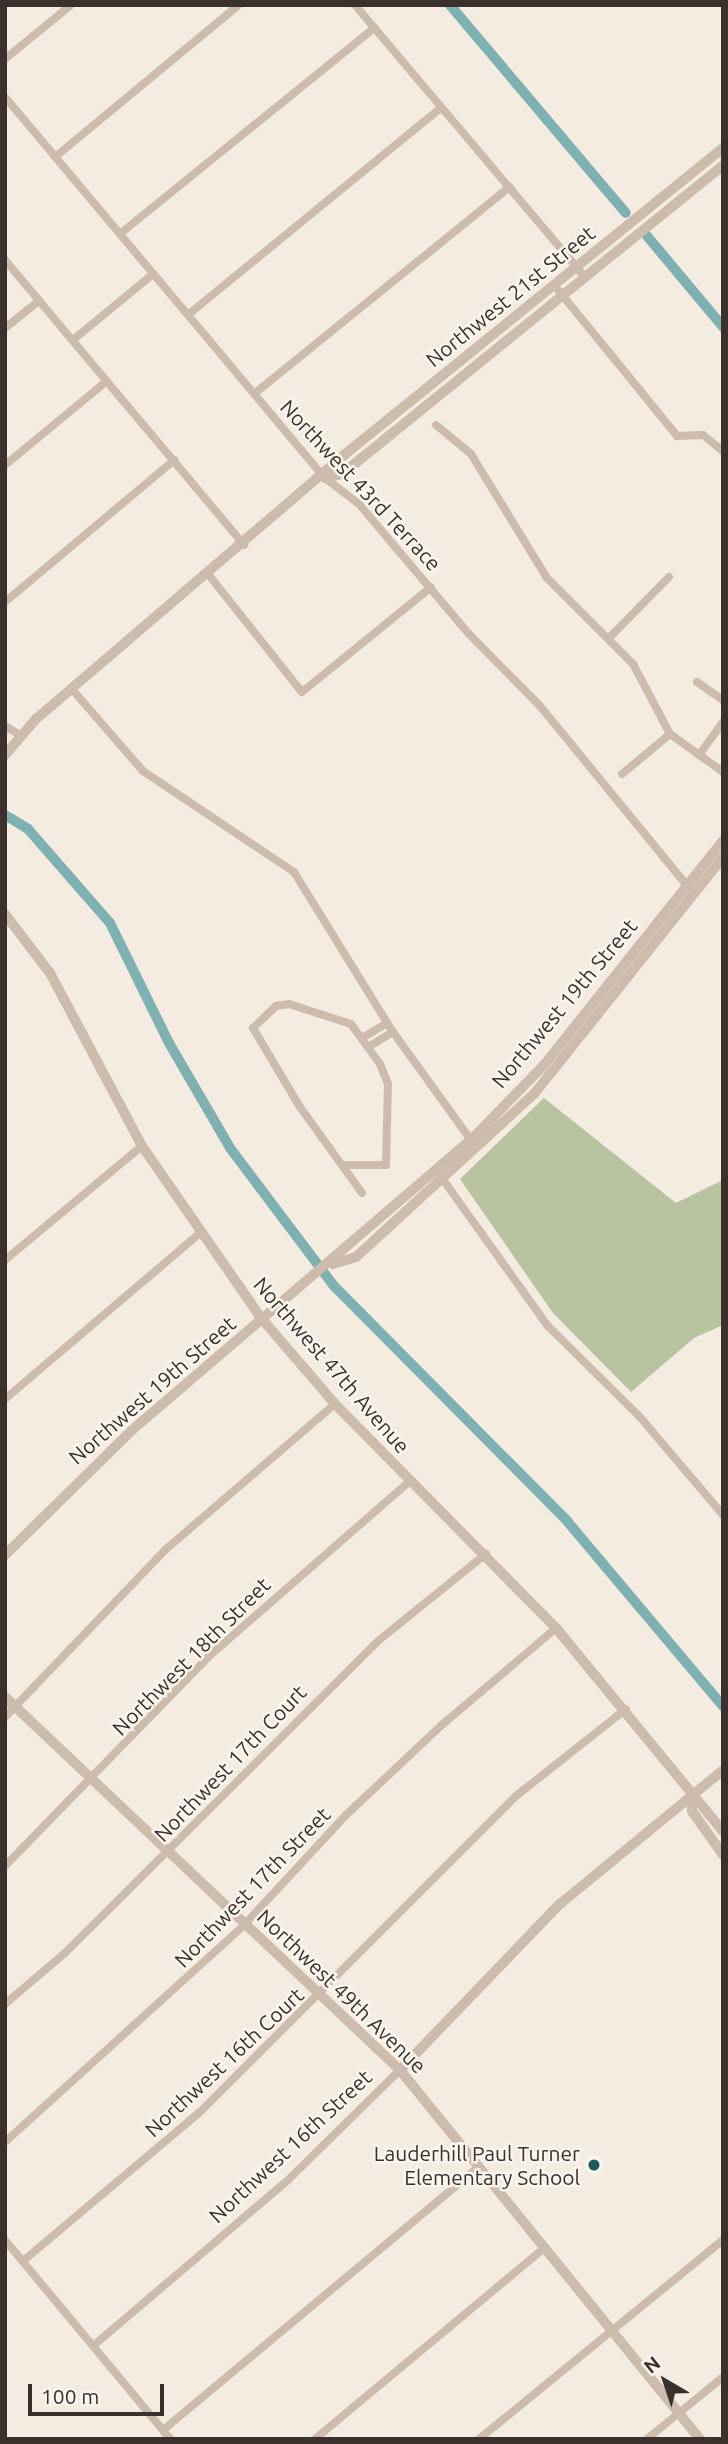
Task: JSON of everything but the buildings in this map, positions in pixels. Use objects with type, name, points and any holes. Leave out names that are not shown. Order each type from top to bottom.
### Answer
[{"type":"street","points":[[5,59],[71,5]]},
{"type":"street","points":[[55,156],[239,5]]},
{"type":"street","points":[[355,5],[585,277]]},
{"type":"street","points":[[121,233],[374,28]]},
{"type":"street","name":"Northwest 43rd Terrace","points":[[5,97],[325,478],[359,504],[430,587],[540,706],[690,890]]},
{"type":"street","points":[[188,314],[442,108]]},
{"type":"street","name":"Northwest 21st Street","points":[[5,755],[20,735],[71,688],[325,478],[333,464],[723,148]]},
{"type":"street","name":"Northwest 21st Street","points":[[325,478],[342,474],[723,166]]},
{"type":"street","points":[[254,394],[510,187]]},
{"type":"street","points":[[5,260],[244,545]]},
{"type":"street","points":[[73,340],[153,274]]},
{"type":"street","points":[[554,285],[677,436],[703,435],[723,451]]},
{"type":"street","points":[[5,328],[39,301]]},
{"type":"street","points":[[5,465],[107,381]]},
{"type":"street","points":[[436,425],[471,454],[538,567],[633,664],[670,734],[723,772]]},
{"type":"street","points":[[5,602],[174,460]]},
{"type":"street","points":[[208,574],[302,692],[430,587]]},
{"type":"street","points":[[608,639],[669,577]]},
{"type":"street","points":[[697,682],[723,700]]},
{"type":"street","points":[[71,688],[143,771],[294,872],[387,1023],[474,1144]]},
{"type":"street","points":[[699,755],[723,722]]},
{"type":"street","points":[[5,726],[20,735]]},
{"type":"street","points":[[622,774],[670,734]]},
{"type":"street","name":"Northwest 19th Street","points":[[5,1555],[131,1431],[262,1319],[332,1264],[354,1238],[474,1144],[553,1072],[690,890],[723,841]]},
{"type":"street","name":"Northwest 19th Street","points":[[332,1264],[356,1256],[444,1181],[690,890],[723,857]]},
{"type":"street","name":"Northwest 47th Avenue","points":[[5,914],[50,972],[142,1146],[199,1234],[262,1319],[335,1404],[485,1553],[556,1628],[626,1709],[723,1831]]},
{"type":"street","points":[[343,1165],[386,1165],[388,1084],[368,1047],[351,1024],[289,1004],[276,1006],[253,1028],[343,1165],[362,1192]]},
{"type":"street","points":[[362,1038],[387,1023]]},
{"type":"street","points":[[368,1047],[393,1032]]},
{"type":"street","points":[[544,1065],[553,1072]]},
{"type":"street","points":[[5,1260],[142,1146]]},
{"type":"street","points":[[437,1172],[548,1326],[640,1417],[723,1515]]},
{"type":"street","points":[[5,1399],[199,1234]]},
{"type":"street","points":[[5,1717],[165,1550],[335,1404]]},
{"type":"street","name":"Northwest 18th Street","points":[[5,1866],[93,1780],[207,1658],[410,1481]]},
{"type":"street","name":"Northwest 17th Court","points":[[5,2004],[169,1852],[293,1720],[485,1553]]},
{"type":"street","name":"Northwest 17th Street","points":[[5,2141],[246,1924],[355,1806],[556,1628]]},
{"type":"street","name":"Northwest 49th Avenue","points":[[5,1697],[400,2070],[700,2439]]},
{"type":"street","name":"Northwest 16th Court","points":[[23,2261],[199,2113],[321,1996],[412,1894],[516,1796],[626,1709]]},
{"type":"street","name":"Northwest 16th Street","points":[[93,2346],[288,2180],[400,2070],[541,1922],[723,1770]]},
{"type":"street","name":"Northwest 47th Avenue","points":[[692,1795],[692,1811],[723,1855]]},
{"type":"street","points":[[163,2430],[478,2168]]},
{"type":"street","points":[[5,2240],[170,2439]]},
{"type":"street","points":[[479,2439],[723,2240]]},
{"type":"street","points":[[315,2439],[544,2248]]},
{"type":"street","points":[[648,2439],[723,2377]]},
{"type":"green space","points":[[544,1098],[676,1203],[723,1180],[723,1325],[694,1338],[631,1392],[553,1313],[460,1179]]},
{"type":"waterway","points":[[450,5],[626,213]]},
{"type":"waterway","points":[[647,236],[723,327]]},
{"type":"waterway","points":[[5,815],[28,829],[110,923],[169,1043],[230,1148],[334,1286],[567,1521],[723,1706]]},
{"type":"place","name":"Lauderhill Paul Turner Elementary School","points":[[594,2165]]}]
